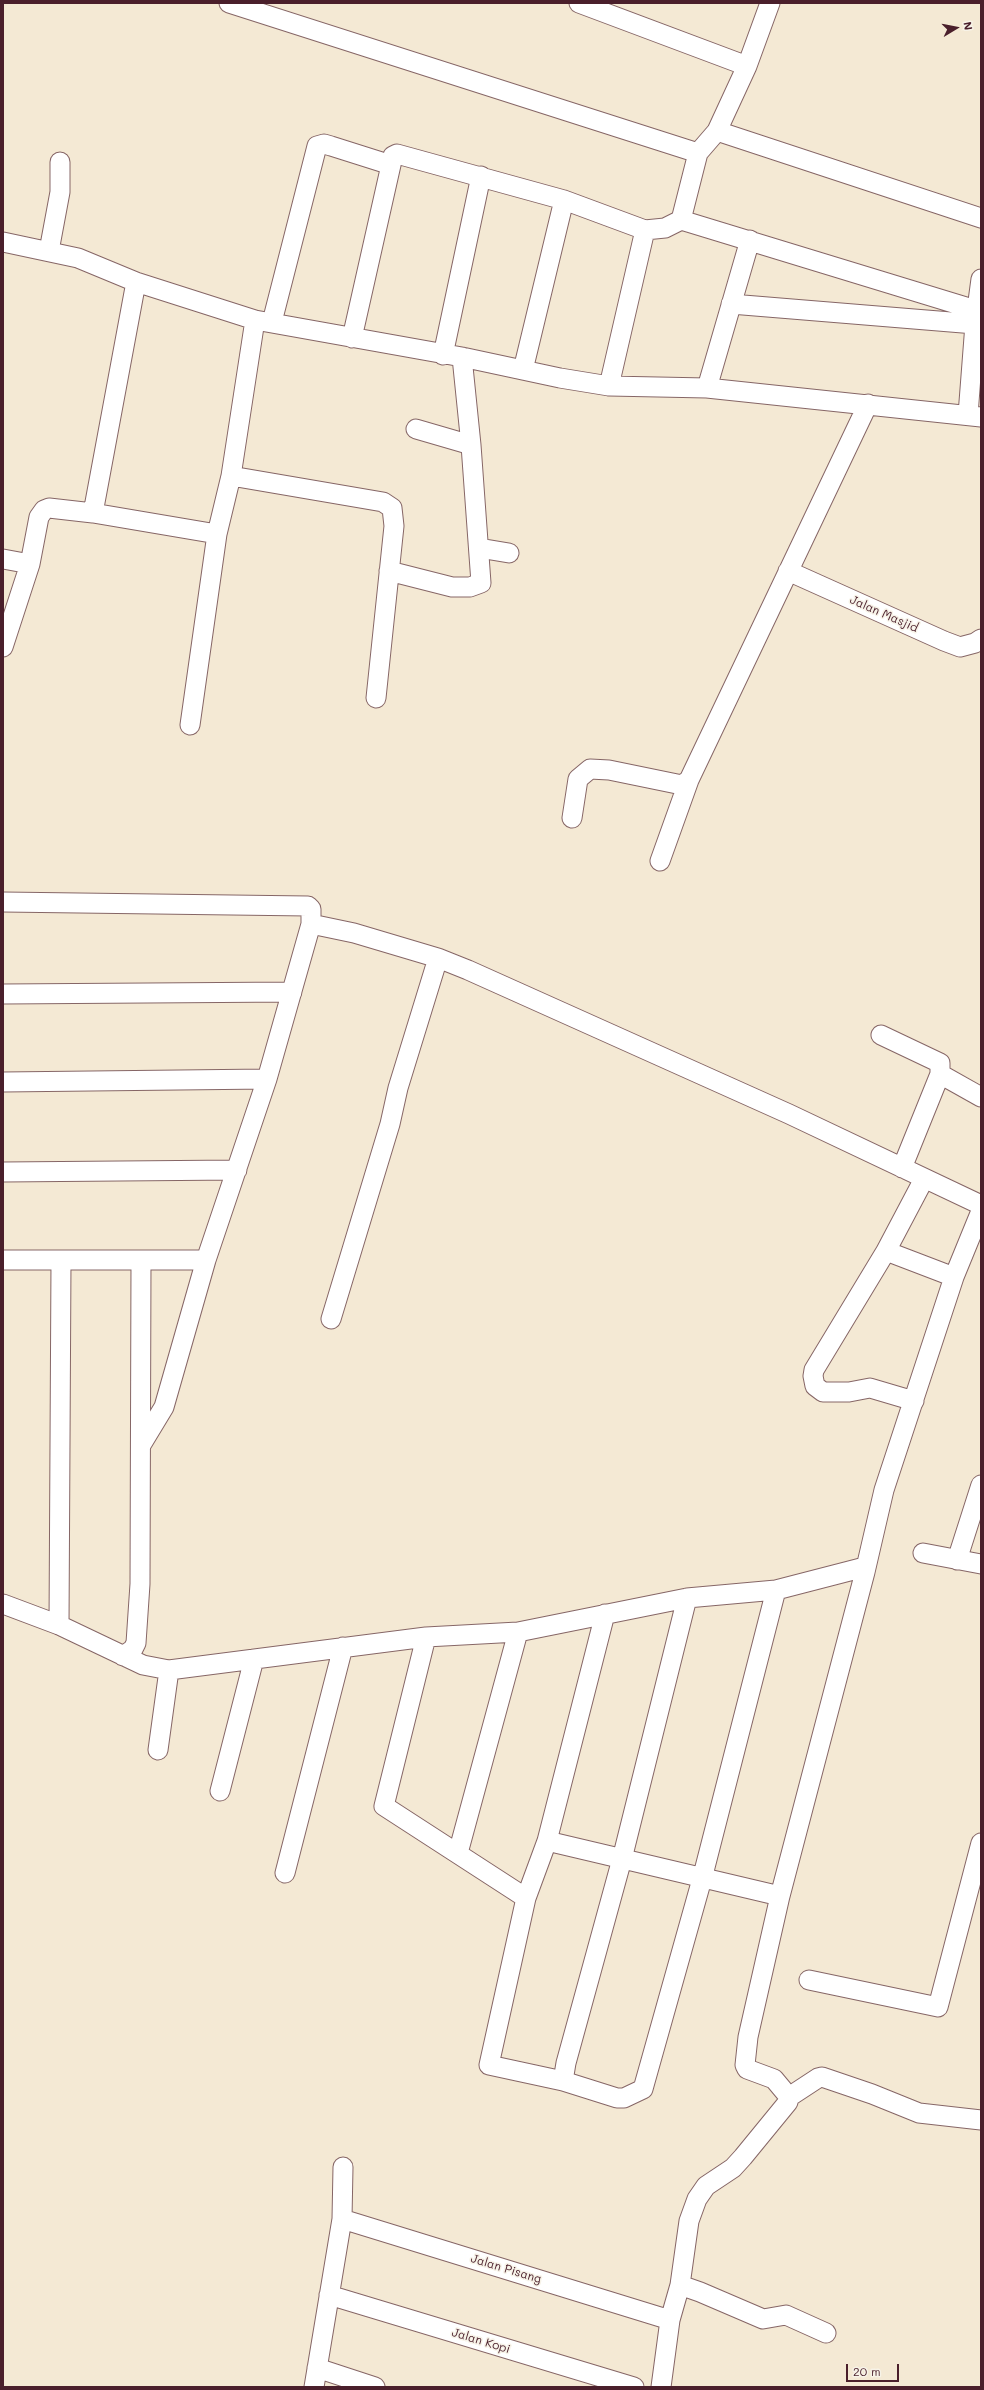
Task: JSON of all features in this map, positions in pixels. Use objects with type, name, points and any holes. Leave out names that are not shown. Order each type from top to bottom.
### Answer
[{"type":"street","points":[[229,3],[698,153]]},
{"type":"street","points":[[579,3],[747,66]]},
{"type":"street","points":[[681,220],[698,153],[717,131],[747,66],[770,3]]},
{"type":"street","points":[[717,131],[981,218]]},
{"type":"street","points":[[190,725],[217,534],[264,321],[317,146],[324,144],[391,165]]},
{"type":"street","points":[[352,338],[393,156],[397,154],[564,200],[645,230],[665,228],[681,220],[750,240],[975,317]]},
{"type":"street","points":[[49,251],[60,192],[60,162]]},
{"type":"street","points":[[443,354],[481,176]]},
{"type":"street","points":[[523,370],[564,200]]},
{"type":"street","points":[[609,386],[645,230]]},
{"type":"street","points":[[707,388],[750,240]]},
{"type":"street","points":[[3,242],[78,258],[136,282],[264,321],[462,357],[609,386],[707,388],[974,416],[975,317],[981,279]]},
{"type":"street","points":[[93,513],[136,282]]},
{"type":"street","points":[[731,304],[975,317]]},
{"type":"street","points":[[389,571],[446,586],[470,587],[481,583],[471,445],[462,357]]},
{"type":"street","points":[[660,861],[689,780],[868,404]]},
{"type":"street","points":[[416,429],[471,445]]},
{"type":"street","points":[[231,476],[383,502],[392,508],[394,526],[376,698]]},
{"type":"street","points":[[3,647],[30,564],[39,517],[44,510],[49,508],[93,513],[217,534]]},
{"type":"street","points":[[479,548],[508,553]]},
{"type":"street","points":[[3,559],[30,564]]},
{"type":"street","name":"Jalan Masjid","points":[[788,571],[944,642],[960,647],[975,643],[981,639]]},
{"type":"street","points":[[572,818],[578,779],[590,769],[609,770],[682,785],[689,780]]},
{"type":"street","points":[[3,902],[308,906],[311,909],[311,924],[292,992],[237,1170],[206,1260],[164,1407],[141,1445]]},
{"type":"street","points":[[311,924],[354,933],[438,958],[789,1114],[981,1205]]},
{"type":"street","points":[[331,1319],[388,1132],[398,1088],[438,958]]},
{"type":"street","points":[[3,994],[292,992]]},
{"type":"street","points":[[881,1035],[940,1063],[940,1074],[902,1168]]},
{"type":"street","points":[[940,1074],[981,1098]]},
{"type":"street","points":[[3,1082],[266,1079]]},
{"type":"street","points":[[3,1172],[237,1170]]},
{"type":"street","points":[[914,1401],[870,1388],[849,1392],[823,1392],[815,1386],[813,1376],[814,1370],[886,1250],[924,1179]]},
{"type":"street","points":[[789,2097],[774,2079],[747,2069],[745,2065],[748,2037],[780,1896],[865,1572],[884,1490],[954,1277],[981,1210]]},
{"type":"street","points":[[886,1250],[954,1277]]},
{"type":"street","points":[[3,1260],[206,1260]]},
{"type":"street","points":[[59,1625],[61,1261]]},
{"type":"street","points":[[123,1656],[133,1649],[137,1635],[140,1584],[141,1261]]},
{"type":"street","points":[[957,1560],[981,1485]]},
{"type":"street","points":[[923,1553],[981,1564]]},
{"type":"street","points":[[3,1604],[59,1625],[143,1665],[169,1670],[426,1637],[518,1632],[687,1598],[776,1590],[861,1568],[865,1572]]},
{"type":"street","points":[[605,1614],[547,1841],[526,1898],[489,2065],[564,2081],[617,2098],[624,2098],[643,2089],[702,1879],[776,1590]]},
{"type":"street","points":[[564,2081],[566,2063],[622,1859],[687,1598]]},
{"type":"street","points":[[458,1853],[518,1632]]},
{"type":"street","points":[[426,1637],[384,1805],[385,1808],[458,1853],[526,1898]]},
{"type":"street","points":[[285,1873],[343,1647]]},
{"type":"street","points":[[220,1791],[254,1659]]},
{"type":"street","points":[[158,1750],[169,1670]]},
{"type":"street","points":[[547,1841],[702,1879],[780,1896]]},
{"type":"street","points":[[809,1980],[938,2007],[980,1852]]},
{"type":"street","points":[[661,2387],[670,2320],[680,2285],[689,2222],[697,2199],[706,2186],[732,2168],[743,2157],[787,2105],[789,2097],[822,2077],[872,2094],[920,2113],[981,2120]]},
{"type":"street","points":[[314,2387],[342,2219],[343,2167]]},
{"type":"street","name":"Jalan Pisang","points":[[342,2219],[670,2320]]},
{"type":"street","points":[[680,2285],[763,2319],[786,2315],[826,2333]]},
{"type":"street","name":"Jalan Kopi","points":[[329,2295],[634,2387]]},
{"type":"street","points":[[317,2368],[375,2387]]}]
